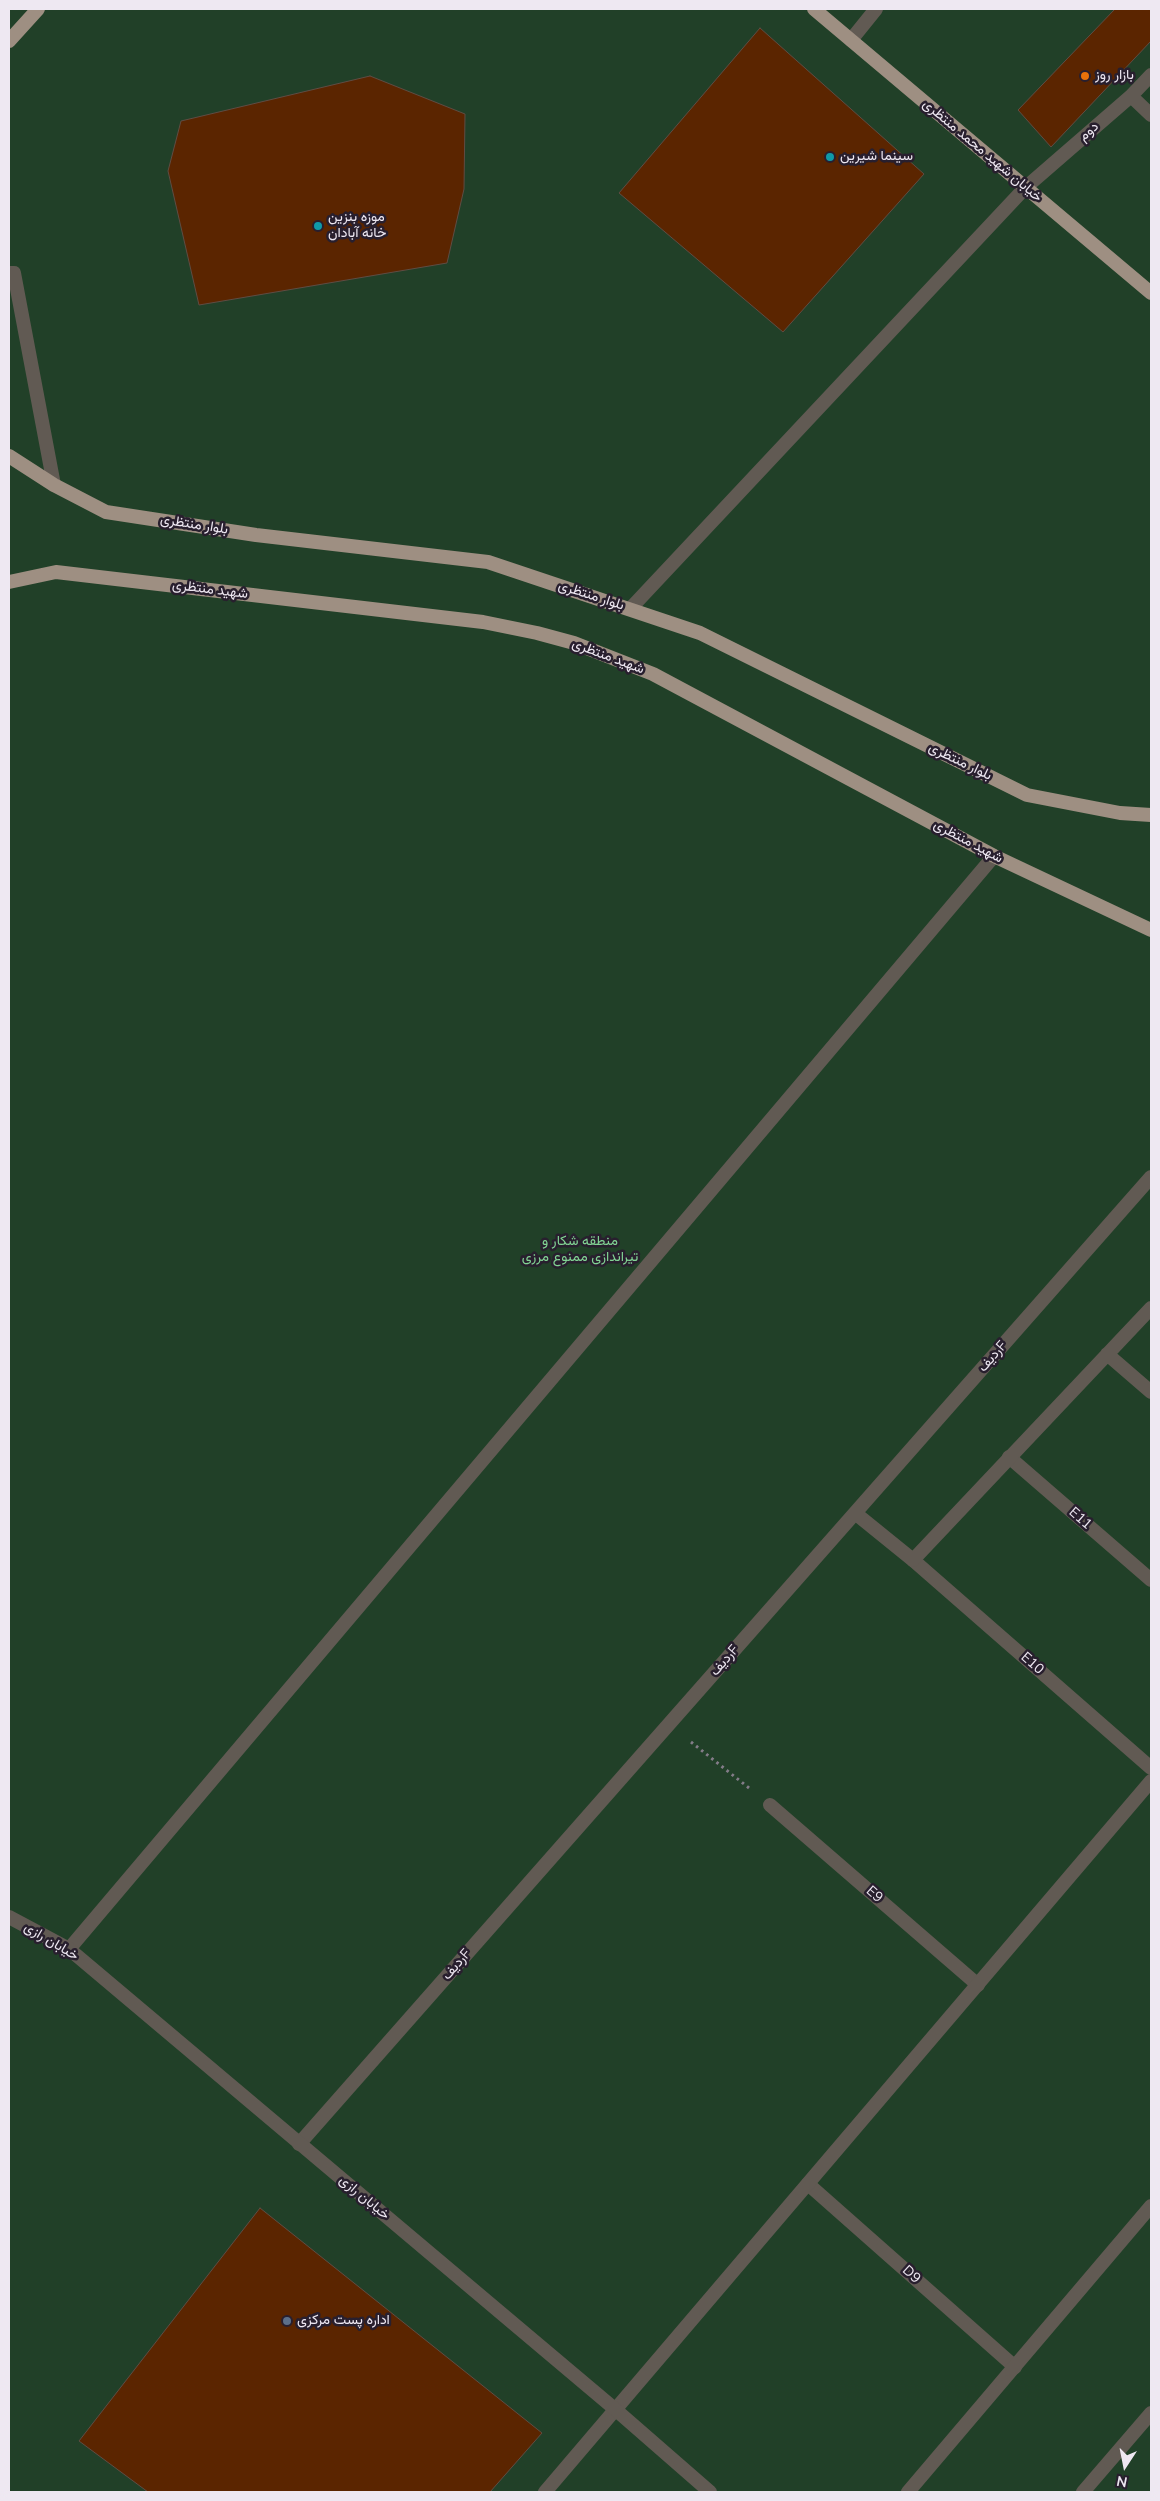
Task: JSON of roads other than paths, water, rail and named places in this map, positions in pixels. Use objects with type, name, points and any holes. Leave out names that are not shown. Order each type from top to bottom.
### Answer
[{"type":"main road","points":[[9,42],[38,9]]},
{"type":"main road","name":"خیابان شهید محمد منتظری","points":[[814,9],[1151,293]]},
{"type":"main road","name":"بلوار منتظری","points":[[9,456],[54,485],[106,512],[256,535],[488,562],[700,633],[1027,795],[1120,813],[1151,815]]},
{"type":"main road","name":"شهید منتظری","points":[[9,582],[56,572],[483,622],[574,643],[653,674],[994,856],[1151,930]]},
{"type":"street","points":[[851,40],[876,9]]},
{"type":"street","name":"دوم","points":[[630,609],[1025,188],[1131,96],[1151,75]]},
{"type":"street","points":[[1131,96],[1151,115]]},
{"type":"street","points":[[9,273],[14,273],[54,485]]},
{"type":"street","points":[[69,1949],[994,856]]},
{"type":"street","name":"ردیفF","points":[[299,2144],[1151,1177]]},
{"type":"street","points":[[913,1560],[1151,1308]]},
{"type":"street","points":[[1108,1354],[1151,1392]]},
{"type":"street","name":"E11","points":[[1009,1458],[1151,1580]]},
{"type":"street","name":"E10","points":[[855,1513],[913,1560],[1151,1768]]},
{"type":"street","points":[[545,2492],[1151,1781]]},
{"type":"street","name":"E9","points":[[770,1805],[978,1985]]},
{"type":"street","name":"خیابان رازی","points":[[9,1917],[69,1949],[616,2410],[710,2492]]},
{"type":"street","name":"D9","points":[[808,2184],[1015,2367]]},
{"type":"street","points":[[908,2492],[1151,2206]]},
{"type":"street","points":[[1083,2492],[1151,2413]]},
{"type":"place","name":"بازار روز","points":[[1085,76]]},
{"type":"place","name":"سینما شیرین","points":[[830,157]]},
{"type":"place","name":"موزه بنزین خانه آبادان","points":[[318,226]]},
{"type":"place","name":"اداره پست مرکزی","points":[[287,2321]]},
{"type":"park label","name":"منطقه شکار و تیراندازی ممنوع مرزی","points":[[580,1250]]}]
